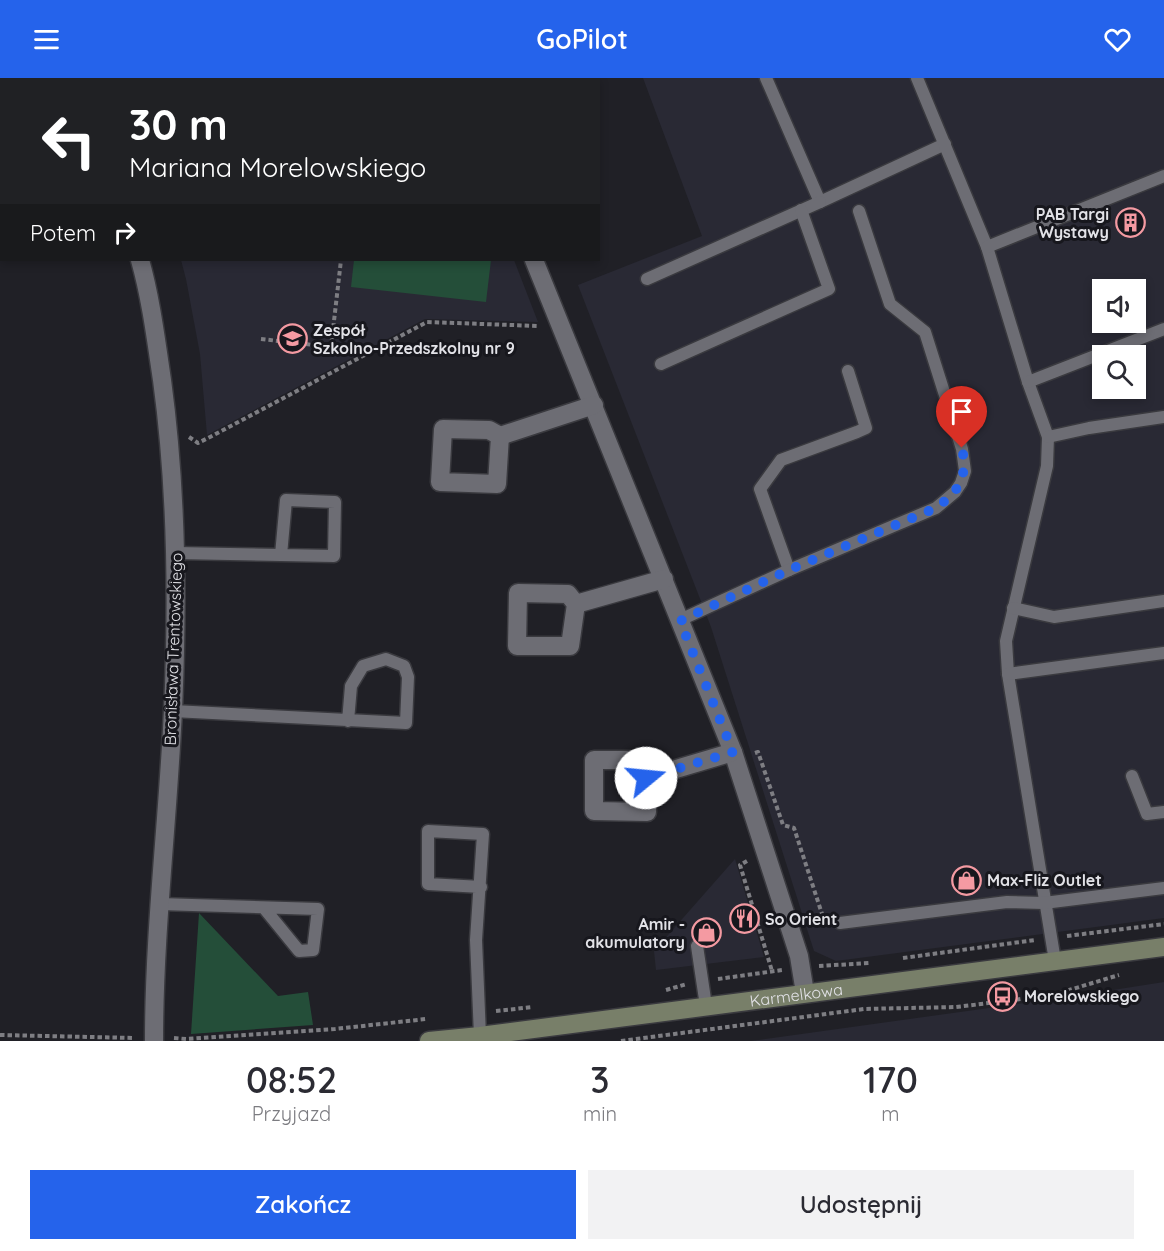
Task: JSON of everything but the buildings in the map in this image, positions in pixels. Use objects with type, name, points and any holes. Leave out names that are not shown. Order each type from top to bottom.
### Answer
[{"type":"street","name":"Bronisława Trentowskiego","points":[[140,261],[157,344],[170,438],[176,553],[173,711],[160,904],[147,1039]]},
{"type":"street","points":[[534,261],[733,752],[799,956],[805,993]]},
{"type":"street","points":[[500,436],[594,405]]},
{"type":"street","points":[[576,604],[664,579]]},
{"type":"street","points":[[646,778],[733,752]]},
{"type":"street","name":"Karmelkowa","points":[[429,1041],[1164,947]]},
{"type":"lane","points":[[766,78],[820,202]]},
{"type":"lane","points":[[917,78],[987,247],[1028,382],[1048,437],[1047,466],[1006,641],[1008,674],[1054,961]]},
{"type":"lane","points":[[647,279],[945,144]]},
{"type":"lane","points":[[987,247],[1164,176]]},
{"type":"lane","points":[[661,364],[829,289],[801,210]]},
{"type":"lane","points":[[680,621],[789,570],[936,508],[955,492],[961,483],[965,471],[962,448],[925,332],[890,304],[859,211]]},
{"type":"lane","points":[[1028,382],[1164,329]]},
{"type":"lane","points":[[789,570],[760,489],[780,460],[866,428],[848,371]]},
{"type":"lane","points":[[1048,437],[1089,428],[1164,417]]},
{"type":"lane","points":[[176,553],[281,555],[334,556],[335,502],[286,500],[281,555]]},
{"type":"lane","points":[[1013,608],[1054,617],[1164,602]]},
{"type":"lane","points":[[1008,674],[1164,653]]},
{"type":"lane","points":[[173,711],[348,721],[406,723],[408,677],[404,666],[386,659],[363,666],[351,686],[348,721]]},
{"type":"lane","points":[[1132,776],[1147,814],[1164,812]]},
{"type":"lane","points":[[480,1036],[476,940],[481,887],[483,834],[428,831],[428,884],[481,887]]},
{"type":"lane","points":[[840,923],[1007,902],[1044,903],[1164,888]]},
{"type":"lane","points":[[160,904],[318,909],[314,950],[299,951],[264,908]]},
{"type":"lane","points":[[697,946],[706,1006]]},
{"type":"path","points":[[261,339],[331,347],[341,261]]},
{"type":"path","points":[[185,435],[198,443],[427,322],[540,326],[545,324]]},
{"type":"path","points":[[903,958],[1164,924]]},
{"type":"path","points":[[814,966],[879,962]]},
{"type":"path","points":[[621,1041],[864,1009],[956,1007],[1014,1000],[1056,994],[1122,974]]},
{"type":"path","points":[[0,1035],[147,1039]]},
{"type":"shaded area","points":[[643,78],[1164,78],[1164,918],[836,961],[814,951],[711,627],[578,285],[702,236]]},
{"type":"shaded area","name":"Zespół Szkolno-Przedszkolny nr 9","points":[[181,261],[514,261],[538,322],[425,319],[207,435],[200,354]]},
{"type":"shaded area","points":[[735,859],[764,957],[656,970],[654,951]]},
{"type":"shaded area","points":[[1164,982],[1164,1041],[751,1041],[1068,997]]},
{"type":"green space","points":[[354,261],[491,261],[486,302],[351,287]]},
{"type":"green space","points":[[199,913],[278,996],[308,992],[313,1025],[191,1034]]},
{"type":"place","name":"PAB Targi Wystawy","points":[[1130,223]]},
{"type":"place","name":"Zespół Szkolno-Przedszkolny nr 9","points":[[292,339]]},
{"type":"place","name":"Max-Fliz Outlet","points":[[966,880]]},
{"type":"place","name":"So Orient","points":[[744,919]]},
{"type":"place","name":"Amir - akumulatory","points":[[706,933]]},
{"type":"place","name":"Morelowskiego","points":[[1003,996]]},
{"type":"route","points":[[646,778],[733,752],[680,621],[789,570],[936,508],[946,501],[961,483],[965,471],[962,448]]}]
